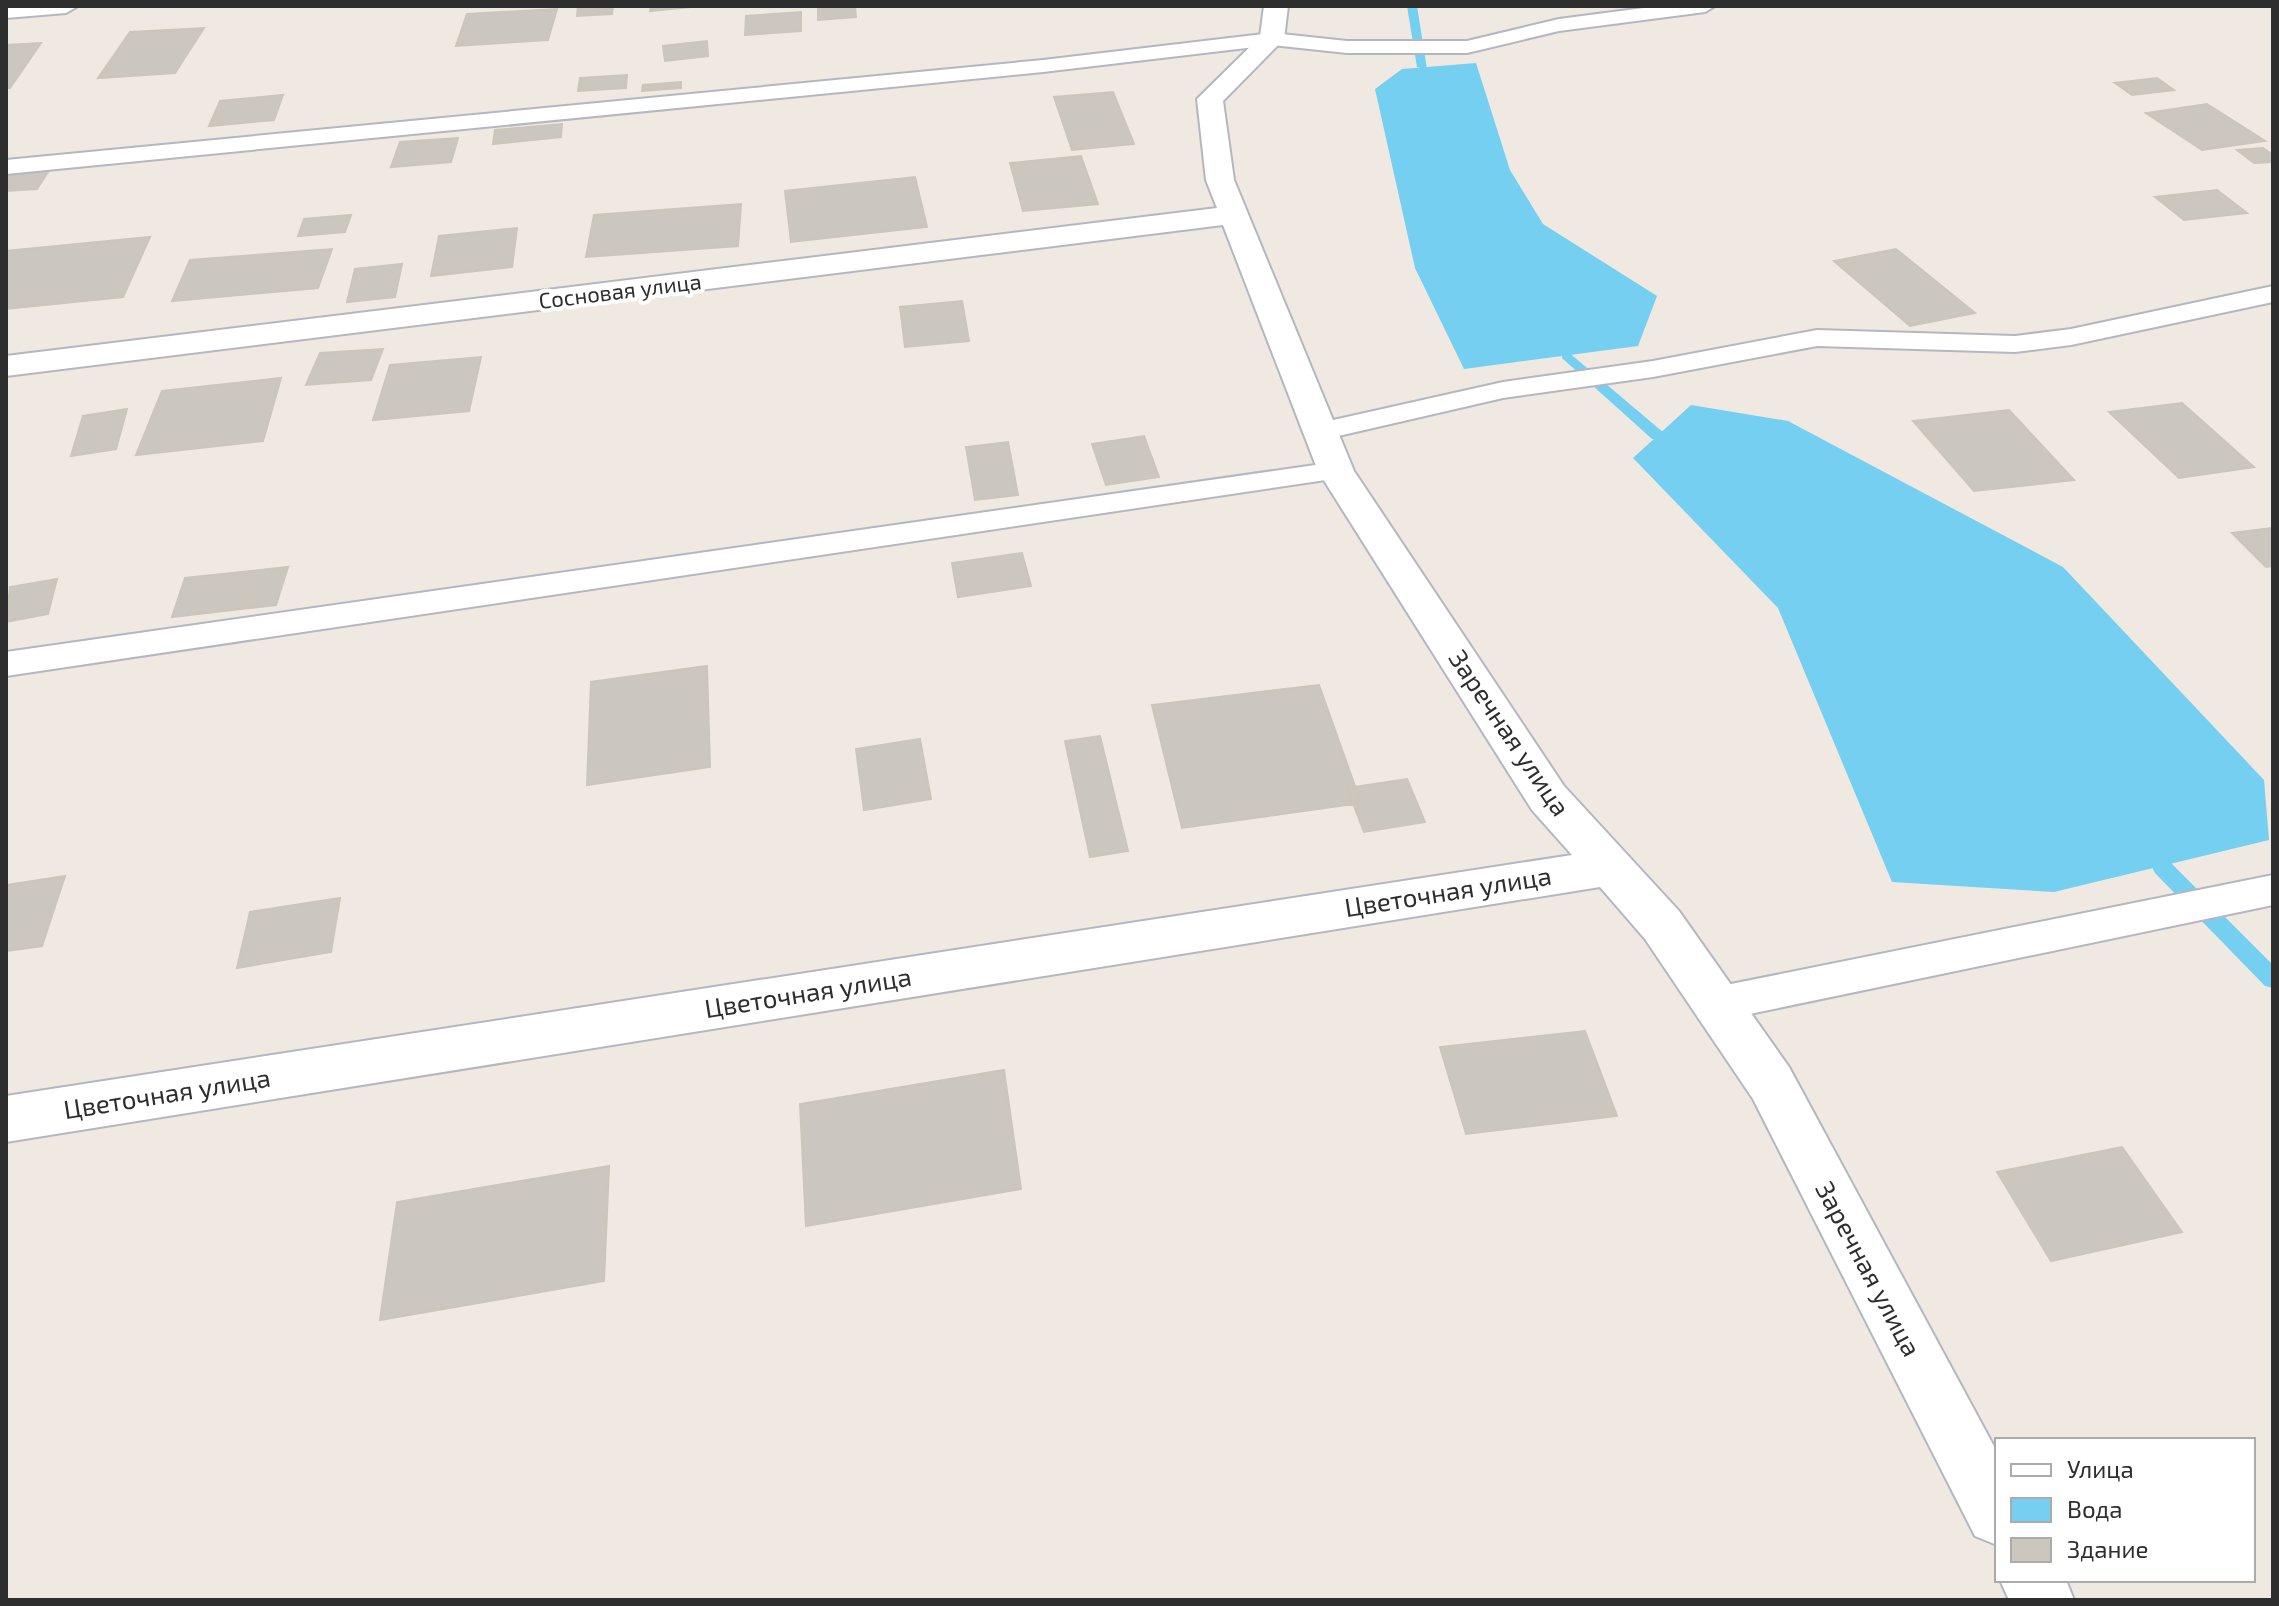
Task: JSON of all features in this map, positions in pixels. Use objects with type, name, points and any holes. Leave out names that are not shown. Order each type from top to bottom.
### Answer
[{"type":"street","points":[[6,11],[66,6]]},
{"type":"street","name":"Заречная улица","points":[[1274,22],[1210,99],[1220,180],[1336,471],[1548,798],[1662,925],[1771,1083],[1995,1510]]},
{"type":"street","name":"Сосновая улица","points":[[6,366],[1233,215]]},
{"type":"street","name":"Цветочная улица","points":[[6,1119],[1609,867]]},
{"type":"street","points":[[2033,1582],[2042,1600]]},
{"type":"lane","points":[[6,167],[1027,68],[1274,22],[1347,47],[1467,47],[1559,25],[1705,6]]},
{"type":"lane","points":[[1321,431],[1503,390],[1653,369],[1817,338],[2015,344],[2071,337],[2273,294]]},
{"type":"lane","points":[[6,664],[1336,471]]},
{"type":"lane","points":[[1716,1004],[2273,890]]},
{"type":"water","points":[[1476,63],[1510,170],[1543,224],[1657,296],[1638,346],[1464,369],[1415,268],[1375,89],[1402,69]]},
{"type":"water","points":[[1691,405],[1788,421],[2063,567],[2264,780],[2269,840],[2054,892],[1892,882],[1778,608],[1633,458]]},
{"type":"building","points":[[578,6],[613,6],[612,14],[577,16]]},
{"type":"building","points":[[651,6],[701,6],[650,11]]},
{"type":"building","points":[[855,6],[856,17],[818,20],[818,7]]},
{"type":"building","points":[[557,9],[548,40],[456,46],[467,14]]},
{"type":"building","points":[[801,12],[801,31],[745,35],[746,16]]},
{"type":"building","points":[[204,28],[175,73],[98,78],[130,32]]},
{"type":"building","points":[[707,41],[708,56],[665,61],[663,46]]},
{"type":"building","points":[[41,43],[10,88],[6,88],[6,45]]},
{"type":"building","points":[[627,75],[626,88],[578,91],[580,78]]},
{"type":"building","points":[[2157,78],[2174,90],[2132,95],[2115,83]]},
{"type":"building","points":[[681,82],[681,88],[642,91],[643,85]]},
{"type":"building","points":[[1113,92],[1134,144],[1072,150],[1054,97]]},
{"type":"building","points":[[283,95],[274,120],[209,126],[220,101]]},
{"type":"building","points":[[2207,104],[2265,141],[2202,150],[2146,113]]},
{"type":"building","points":[[562,124],[561,137],[493,144],[495,130]]},
{"type":"building","points":[[458,138],[451,162],[391,167],[400,142]]},
{"type":"building","points":[[2263,148],[2273,155],[2273,162],[2254,163],[2237,150]]},
{"type":"building","points":[[1081,156],[1098,204],[1023,211],[1010,163]]},
{"type":"building","points":[[50,169],[37,189],[6,191],[6,172]]},
{"type":"building","points":[[915,177],[927,227],[791,242],[785,191]]},
{"type":"building","points":[[2217,190],[2247,213],[2184,220],[2155,197]]},
{"type":"building","points":[[741,204],[738,246],[586,257],[594,215]]},
{"type":"building","points":[[351,215],[345,232],[298,236],[304,219]]},
{"type":"building","points":[[517,228],[512,267],[431,276],[439,236]]},
{"type":"building","points":[[150,237],[123,297],[6,309],[6,251]]},
{"type":"building","points":[[332,249],[318,288],[172,301],[190,260]]},
{"type":"building","points":[[1896,249],[1975,313],[1910,326],[1834,261]]},
{"type":"building","points":[[402,264],[395,297],[347,302],[355,269]]},
{"type":"building","points":[[962,301],[969,341],[905,347],[900,307]]},
{"type":"building","points":[[383,349],[371,380],[306,385],[320,353]]},
{"type":"building","points":[[481,357],[469,411],[373,420],[390,365]]},
{"type":"building","points":[[281,378],[263,441],[136,455],[162,391]]},
{"type":"building","points":[[2182,403],[2254,467],[2179,478],[2109,412]]},
{"type":"building","points":[[127,409],[116,449],[71,456],[83,416]]},
{"type":"building","points":[[2009,410],[2074,480],[1974,491],[1913,421]]},
{"type":"building","points":[[1144,436],[1159,477],[1106,485],[1092,444]]},
{"type":"building","points":[[1008,442],[1018,495],[975,500],[966,447]]},
{"type":"building","points":[[2273,528],[2273,566],[2266,567],[2232,533]]},
{"type":"building","points":[[1022,553],[1031,586],[958,597],[952,563]]},
{"type":"building","points":[[288,567],[276,605],[172,617],[185,578]]},
{"type":"building","points":[[57,579],[48,614],[6,622],[10,587]]},
{"type":"building","points":[[707,666],[710,767],[587,785],[591,682]]},
{"type":"building","points":[[1319,685],[1361,803],[1182,828],[1152,705]]},
{"type":"building","points":[[1100,736],[1128,851],[1090,857],[1065,741]]},
{"type":"building","points":[[920,739],[931,799],[864,810],[856,749]]},
{"type":"building","points":[[1407,779],[1425,822],[1364,832],[1347,788]]},
{"type":"building","points":[[65,876],[42,946],[6,951],[6,885]]},
{"type":"building","points":[[340,898],[331,952],[237,968],[250,912]]},
{"type":"building","points":[[1585,1031],[1617,1116],[1466,1134],[1440,1047]]},
{"type":"building","points":[[1004,1070],[1021,1189],[806,1226],[800,1104]]},
{"type":"building","points":[[2122,1147],[2182,1232],[2051,1261],[1997,1172]]},
{"type":"building","points":[[609,1166],[604,1281],[380,1320],[397,1202]]},
{"type":"waterway","points":[[1412,6],[1423,67]]},
{"type":"waterway","points":[[1567,355],[1658,436]]},
{"type":"waterway","points":[[2162,867],[2273,979]]}]
